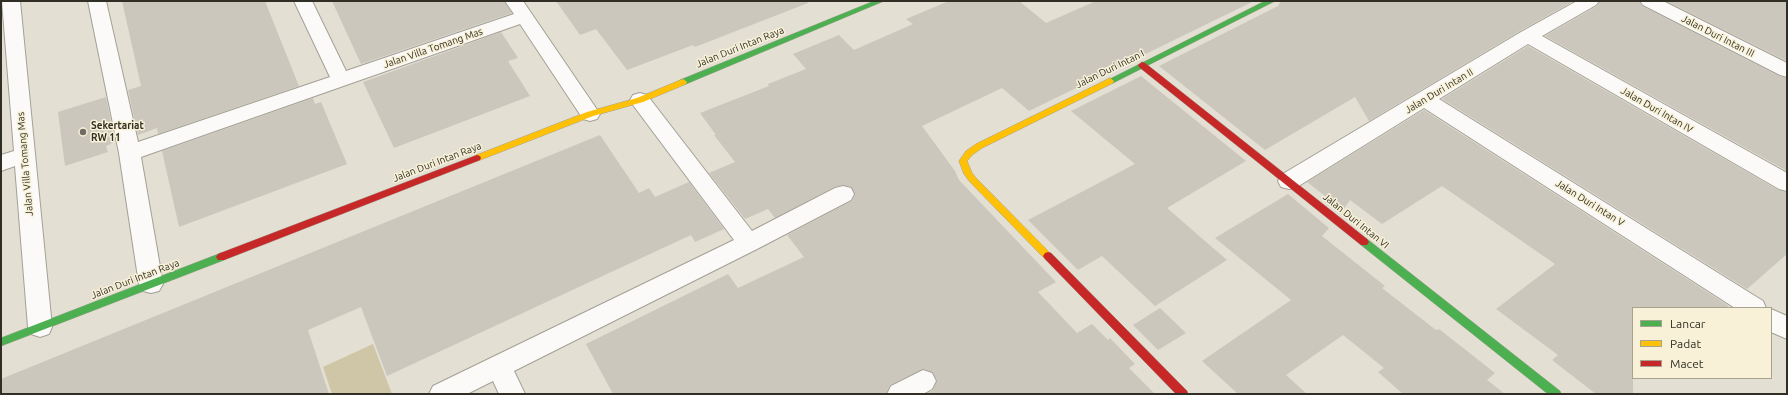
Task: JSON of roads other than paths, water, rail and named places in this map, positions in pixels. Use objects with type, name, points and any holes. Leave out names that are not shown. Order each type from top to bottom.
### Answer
[{"type":"street","name":"Jalan Villa Tomang Mas","points":[[11,1],[40,327]]},
{"type":"street","points":[[98,1],[130,153],[151,284]]},
{"type":"street","points":[[303,1],[341,80]]},
{"type":"street","name":"Jalan Duri Intan Raya","points":[[1,342],[590,114],[640,100],[880,1]]},
{"type":"street","name":"Jalan Duri Intan I","points":[[1183,394],[973,180],[965,169],[963,161],[969,152],[979,146],[1271,1]]},
{"type":"street","name":"Jalan Duri Intan II","points":[[1289,181],[1528,36],[1590,1]]},
{"type":"street","name":"Jalan Duri Intan III","points":[[1649,1],[1787,70]]},
{"type":"street","name":"Jalan Villa Tomang Mas","points":[[130,153],[341,80],[520,8],[590,114]]},
{"type":"street","name":"Jalan Duri Intan IV","points":[[1528,36],[1787,183]]},
{"type":"street","name":"Jalan Duri Intan VI","points":[[1142,65],[1556,394]]},
{"type":"street","name":"Jalan Duri Intan V","points":[[1426,99],[1752,307]]},
{"type":"street","points":[[640,100],[749,243]]},
{"type":"street","points":[[1,163],[24,155]]},
{"type":"street","points":[[442,394],[749,243],[843,194]]},
{"type":"street","points":[[1772,320],[1787,329]]},
{"type":"street","points":[[499,366],[512,394]]},
{"type":"street","points":[[900,394],[922,381]]},
{"type":"place","name":"Sekertariat RW 11","points":[[83,132]]}]
